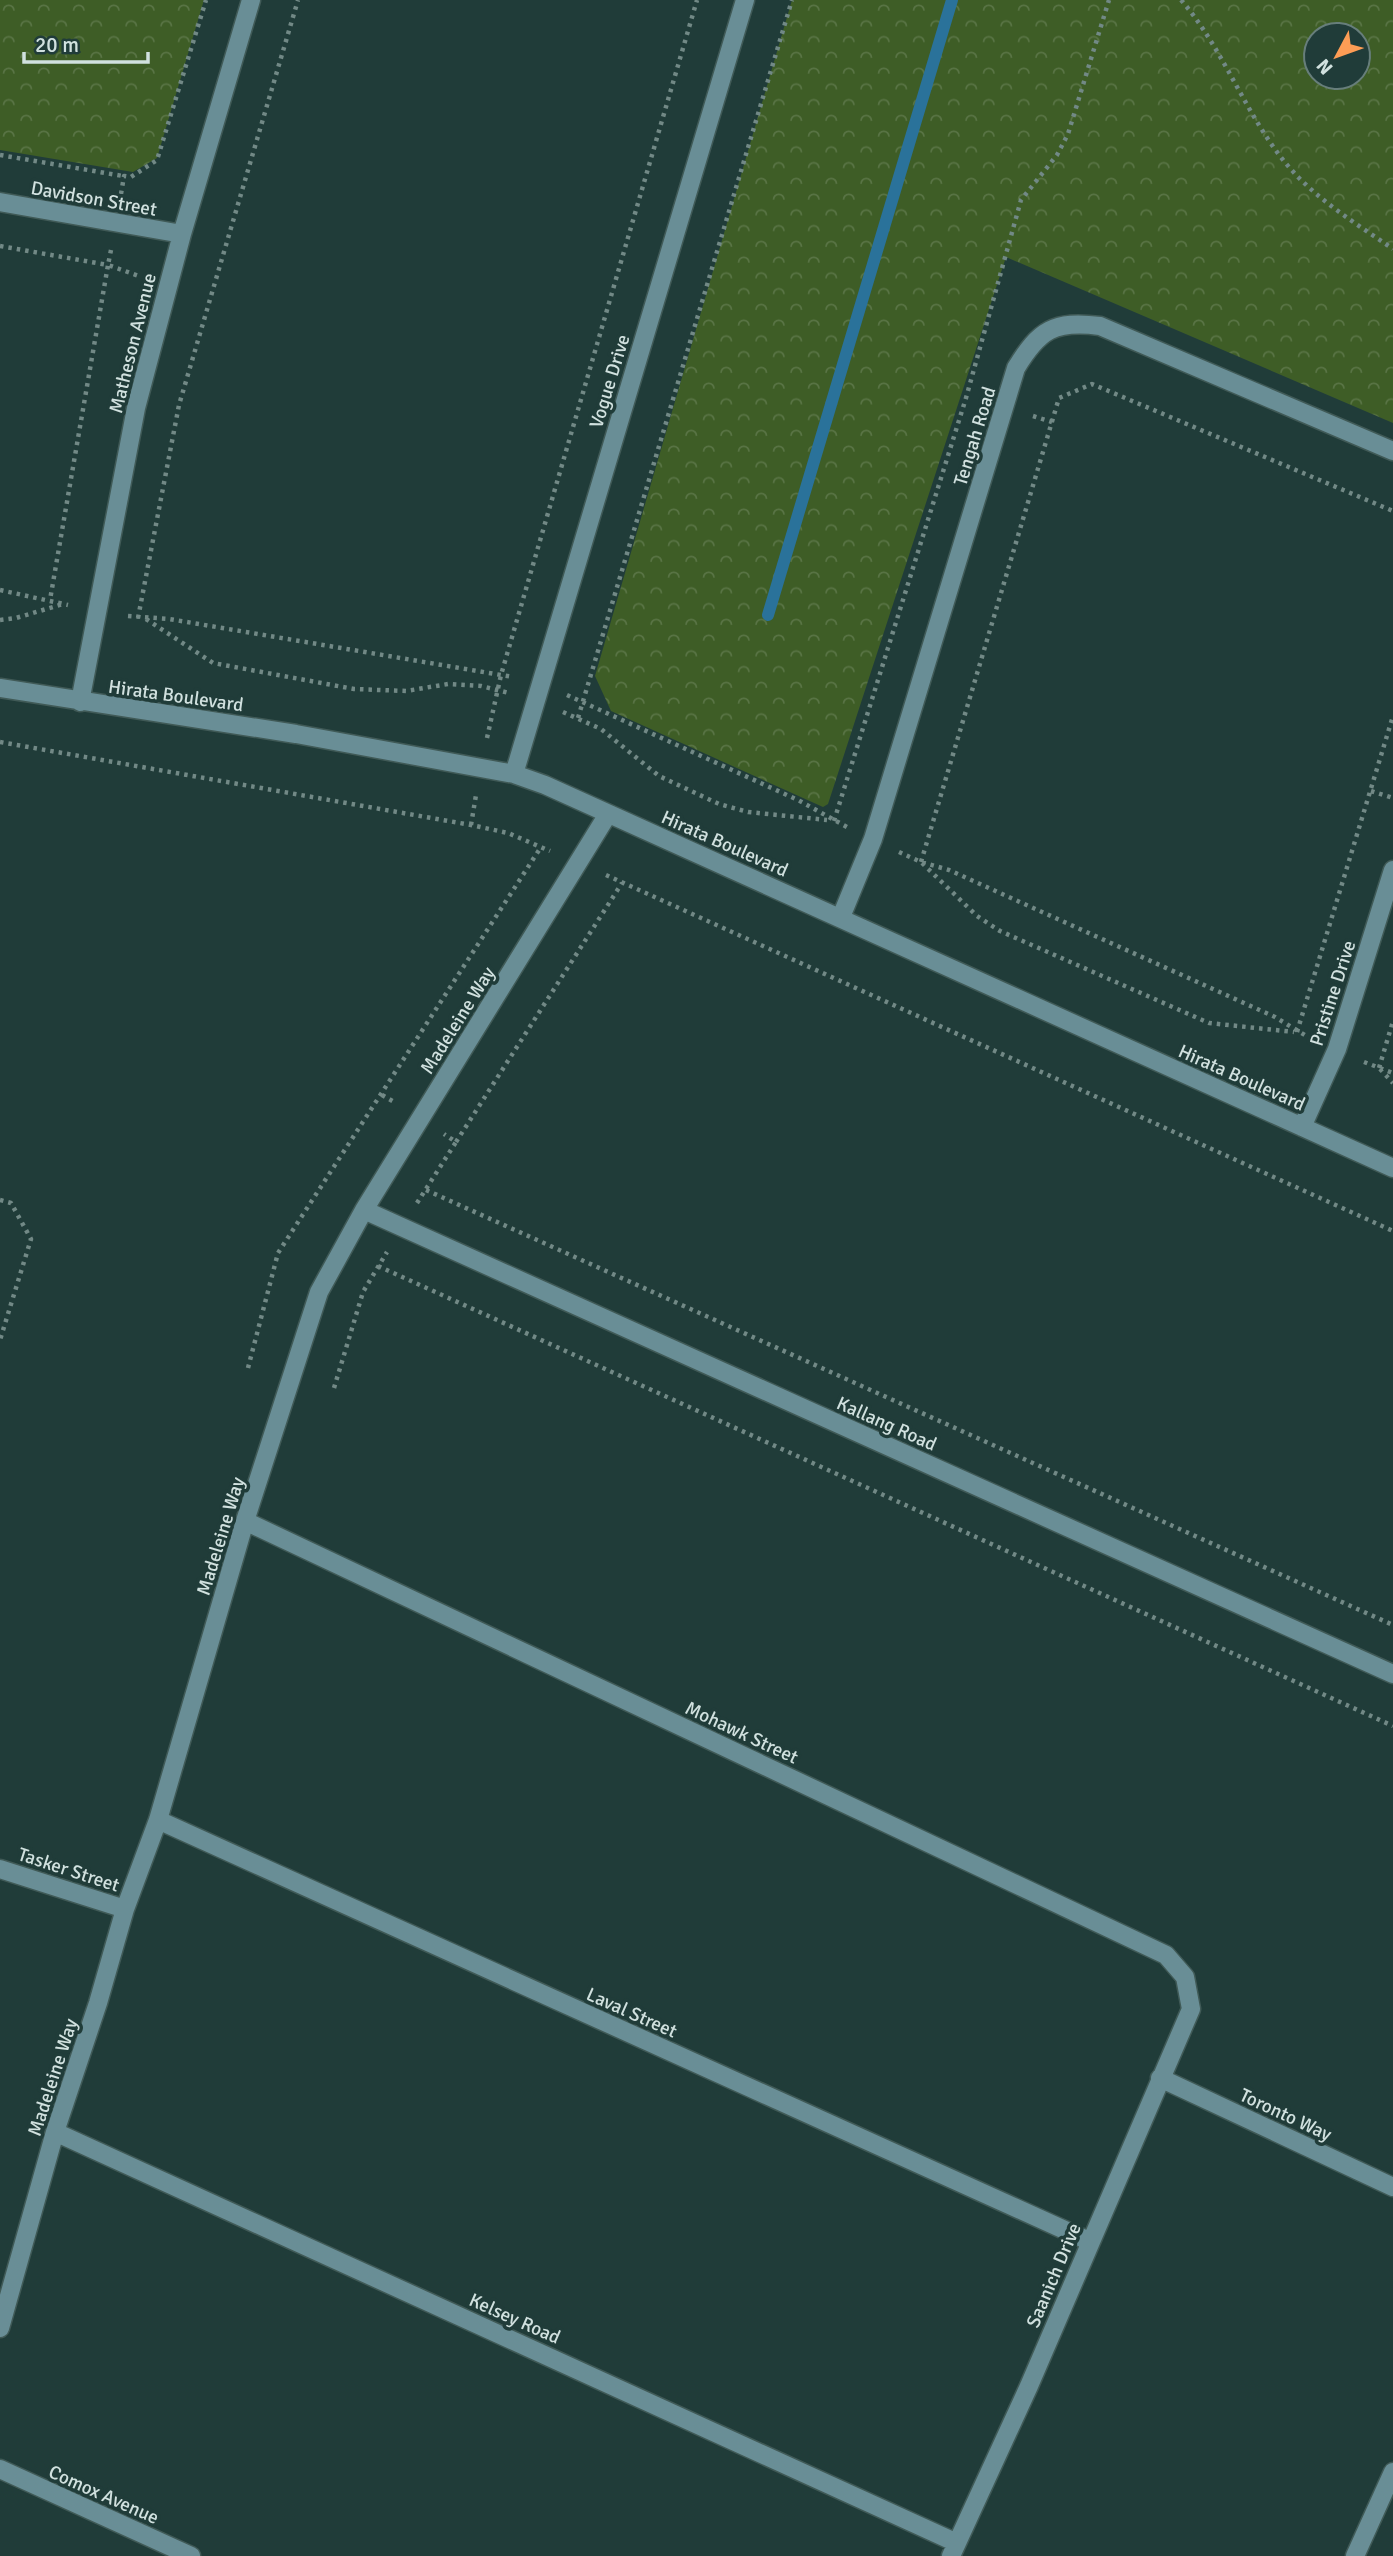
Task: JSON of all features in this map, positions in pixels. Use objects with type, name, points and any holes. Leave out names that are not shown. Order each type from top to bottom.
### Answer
[{"type":"street","name":"Matheson Avenue","points":[[80,702],[136,408],[181,234],[251,0]]},
{"type":"street","name":"Vogue Drive","points":[[514,774],[745,0]]},
{"type":"street","name":"Davidson Street","points":[[0,202],[181,234]]},
{"type":"street","name":"Tengah Road","points":[[841,918],[873,839],[1016,368],[1030,345],[1049,328],[1074,323],[1100,326],[1393,451]]},
{"type":"street","name":"Hirata Boulevard","points":[[0,688],[296,734],[514,774],[841,918],[1393,1168]]},
{"type":"street","name":"Madeleine Way","points":[[0,2328],[55,2132],[98,2003],[125,1909],[158,1820],[246,1521],[318,1292],[364,1210],[608,814]]},
{"type":"street","name":"Pristine Drive","points":[[1302,1127],[1338,1049],[1393,870]]},
{"type":"street","name":"Kallang Road","points":[[364,1210],[1393,1674]]},
{"type":"street","name":"Mohawk Street","points":[[246,1521],[1166,1955],[1185,1977],[1191,2009]]},
{"type":"street","name":"Laval Street","points":[[158,1820],[1090,2241]]},
{"type":"street","name":"Tasker Street","points":[[0,1869],[125,1909]]},
{"type":"street","name":"Saanich Drive","points":[[954,2549],[1191,2009]]},
{"type":"street","name":"Toronto Way","points":[[1160,2078],[1393,2188]]},
{"type":"street","name":"Kelsey Road","points":[[55,2132],[954,2549]]},
{"type":"street","name":"Comox Avenue","points":[[0,2469],[191,2556]]},
{"type":"street","points":[[1355,2556],[1393,2472]]},
{"type":"path","points":[[0,155],[131,177],[157,160],[205,0]]},
{"type":"path","points":[[138,618],[179,405],[298,0]]},
{"type":"path","points":[[697,0],[501,675],[169,619],[145,619],[213,663],[354,689],[406,691],[448,684],[481,686],[536,702],[578,718],[618,741],[659,776],[719,804],[748,812],[832,821]]},
{"type":"path","points":[[578,718],[792,0]]},
{"type":"path","points":[[832,821],[967,398],[1021,200],[1057,155],[1068,134],[1109,0]]},
{"type":"path","points":[[1181,0],[1204,27],[1262,127],[1298,177],[1339,212],[1393,249]]},
{"type":"path","points":[[51,600],[124,176]]},
{"type":"path","points":[[0,246],[108,265],[167,286],[211,296]]},
{"type":"path","points":[[921,862],[1059,398],[1092,384],[1393,511]]},
{"type":"path","points":[[0,590],[64,604],[0,620]]},
{"type":"path","points":[[583,702],[799,800],[832,821]]},
{"type":"path","points":[[1297,1032],[1393,716]]},
{"type":"path","points":[[0,742],[508,833],[580,863],[1393,1231]]},
{"type":"path","points":[[1371,791],[1393,798]]},
{"type":"path","points":[[248,1368],[278,1253],[541,847]]},
{"type":"path","points":[[921,862],[950,870],[1175,971],[1275,1017],[1297,1032]]},
{"type":"path","points":[[921,862],[976,916],[1038,948],[1209,1023],[1297,1032]]},
{"type":"path","points":[[456,1142],[622,883]]},
{"type":"path","points":[[1379,1068],[1393,1021]]},
{"type":"path","points":[[1379,1068],[1393,1073]]},
{"type":"path","points":[[1379,1068],[1393,1083]]},
{"type":"path","points":[[426,1190],[1393,1625]]},
{"type":"path","points":[[0,1200],[11,1203],[31,1239],[0,1340]]},
{"type":"path","points":[[378,1266],[1393,1726]]},
{"type":"green space","points":[[0,0],[204,0],[157,158],[133,172],[0,150]]},
{"type":"green space","points":[[792,0],[1393,0],[1393,423],[1006,257],[828,804],[823,807],[611,711],[595,676]]},
{"type":"waterway","points":[[768,615],[952,0]]}]
